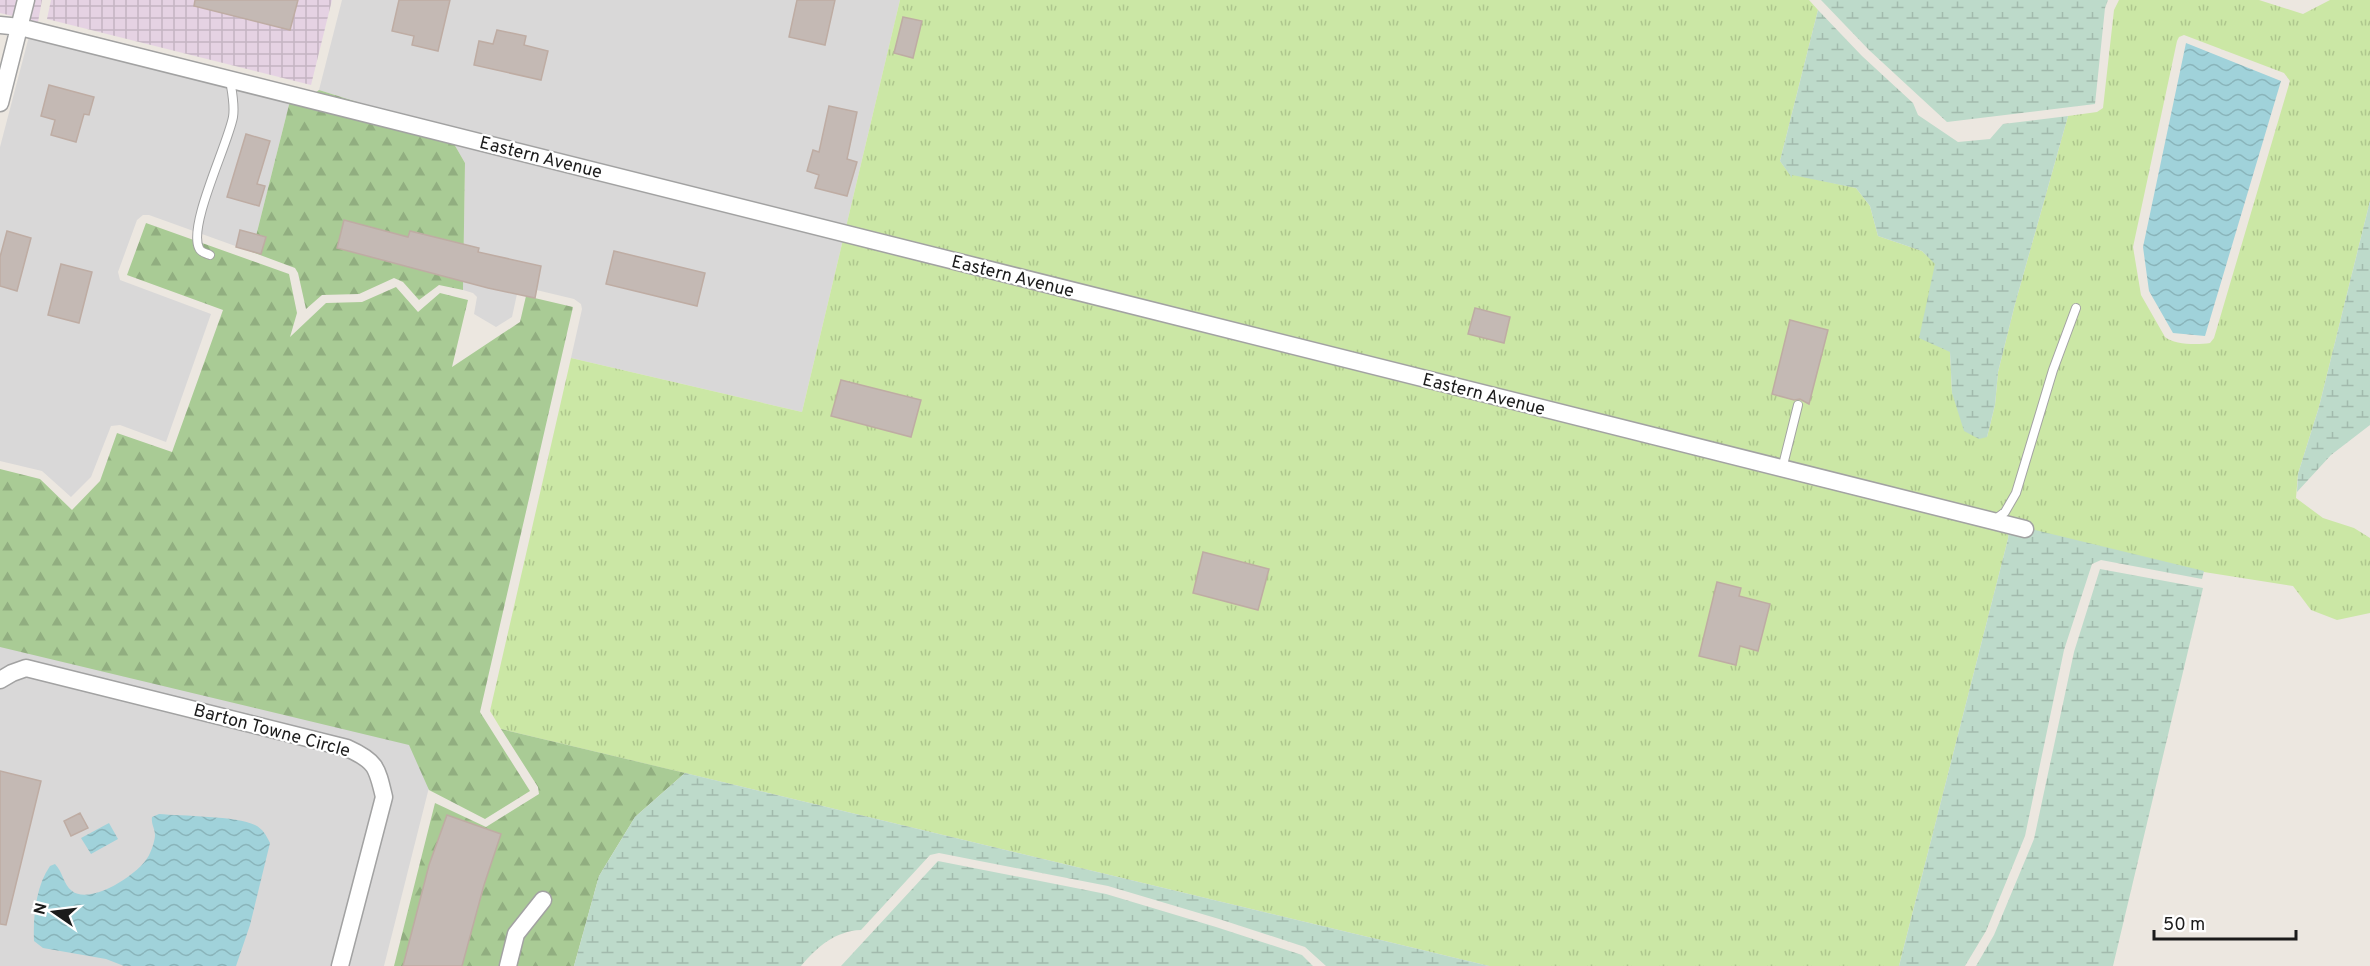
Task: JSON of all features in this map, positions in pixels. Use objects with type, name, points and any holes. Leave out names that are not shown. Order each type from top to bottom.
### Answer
[{"type":"street","points":[[0,103],[26,0]]},
{"type":"street","name":"Eastern Avenue","points":[[0,25],[20,27],[230,79],[2025,530]]},
{"type":"street","name":"Barton Towne Circle","points":[[0,680],[26,668],[347,748],[366,756],[378,772],[384,797],[340,966]]},
{"type":"street","points":[[508,966],[516,934],[543,900]]},
{"type":"lane","points":[[210,255],[202,252],[198,246],[197,235],[208,192],[233,117],[230,79]]},
{"type":"lane","points":[[1992,521],[2005,512],[2016,493],[2053,370],[2076,308]]},
{"type":"lane","points":[[1782,469],[1798,405]]},
{"type":"shaded area","points":[[0,0],[42,0],[38,22],[0,13]]},
{"type":"shaded area","points":[[51,0],[332,0],[311,85],[47,19]]},
{"type":"shaded area","points":[[342,0],[900,0],[802,412],[571,358],[582,309],[581,304],[574,299],[528,288],[517,294],[512,317],[496,327],[474,314],[477,297],[463,290],[465,163],[446,130],[319,90]]},
{"type":"shaded area","points":[[33,21],[39,25],[293,89],[252,252],[149,215],[143,215],[137,220],[118,272],[120,280],[211,314],[166,442],[120,425],[111,426],[91,477],[71,497],[42,471],[0,461],[0,147]]},
{"type":"shaded area","points":[[0,622],[444,728],[384,966],[0,966]]},
{"type":"green space","points":[[900,0],[1809,0],[1818,10],[1780,161],[1792,177],[1792,174],[1856,188],[1870,206],[1878,236],[1922,251],[1936,264],[1930,295],[1950,352],[1952,393],[1987,437],[1995,405],[1998,372],[2015,304],[2068,116],[2097,112],[2103,108],[2114,10],[2119,0],[2259,0],[2303,14],[2330,0],[2370,0],[2370,201],[2319,407],[2298,474],[2296,498],[2323,518],[2354,528],[2370,538],[2370,613],[2337,620],[2311,610],[2293,586],[2204,572],[2010,525],[1899,966],[1489,966],[501,729],[490,711],[571,358],[802,412]],"holes":[[[2184,35],[2284,73],[2290,81],[2214,338],[2210,343],[2199,344],[2169,340],[2165,337],[2141,295],[2133,247],[2177,41]]]},
{"type":"green space","points":[[1821,0],[2108,0],[2105,8],[2095,104],[1947,122],[1869,50]]},
{"type":"green space","points":[[1818,10],[1862,56],[1913,103],[1918,115],[1958,142],[1990,139],[2003,124],[2068,116],[2015,304],[1998,372],[1995,405],[1987,437],[1979,439],[1964,431],[1952,393],[1950,352],[1919,338],[1935,264],[1922,251],[1878,236],[1870,206],[1856,188],[1792,175],[1792,178],[1780,161]]},
{"type":"green space","points":[[293,89],[315,93],[319,90],[446,130],[465,163],[463,290],[439,285],[419,300],[403,282],[394,278],[359,294],[322,295],[306,309],[295,268],[252,252]]},
{"type":"green space","points":[[2370,201],[2370,425],[2331,455],[2297,492],[2298,474],[2319,407]]},
{"type":"green space","points":[[146,223],[289,274],[297,313],[290,337],[326,303],[362,302],[396,287],[418,312],[440,293],[468,300],[452,367],[520,322],[526,296],[573,307],[480,712],[530,791],[485,819],[429,790],[409,745],[0,647],[0,469],[40,479],[72,510],[100,481],[117,433],[172,452],[223,310],[127,275]]},
{"type":"green space","points":[[2010,524],[2204,571],[2202,579],[2101,560],[2092,564],[2064,650],[2025,836],[1986,931],[1965,966],[1899,966],[2008,539]]},
{"type":"green space","points":[[2100,569],[2203,588],[2113,966],[1976,966],[1994,935],[2034,839],[2074,652]]},
{"type":"green space","points":[[501,729],[685,773],[635,817],[599,876],[574,966],[394,966],[435,803],[486,827],[539,794],[538,787]]},
{"type":"green space","points":[[685,773],[1489,966],[1326,966],[1305,947],[1108,886],[939,853],[930,855],[861,930],[843,933],[827,941],[801,966],[574,966],[599,876],[635,817]]},
{"type":"green space","points":[[938,861],[1106,894],[1302,955],[1313,966],[841,966]]},
{"type":"water","points":[[2186,43],[2281,81],[2205,336],[2173,333],[2149,291],[2143,247]]},
{"type":"water","points":[[159,814],[223,818],[247,822],[260,828],[269,840],[250,925],[236,966],[124,966],[106,959],[43,948],[34,941],[36,902],[41,883],[50,866],[55,864],[69,888],[81,894],[103,891],[116,885],[145,861],[152,849],[155,837],[152,817]]},
{"type":"water","points":[[109,823],[118,839],[91,854],[81,838]]},
{"type":"building","points":[[195,0],[298,0],[290,30],[194,6]]},
{"type":"building","points":[[399,0],[450,0],[438,51],[412,45],[414,36],[392,31]]},
{"type":"building","points":[[797,0],[835,0],[825,45],[789,37]]},
{"type":"building","points":[[903,17],[922,21],[913,58],[894,53]]},
{"type":"building","points":[[497,30],[526,36],[524,45],[548,51],[541,80],[474,65],[479,41],[493,44]]},
{"type":"building","points":[[49,85],[94,97],[89,115],[84,114],[76,142],[51,135],[55,120],[41,116]]},
{"type":"building","points":[[829,106],[857,112],[847,159],[857,162],[847,196],[815,188],[819,175],[807,171],[813,150],[819,152]]},
{"type":"building","points":[[246,134],[270,141],[257,184],[265,186],[259,206],[227,197]]},
{"type":"building","points":[[344,220],[408,237],[410,231],[479,248],[478,252],[541,266],[535,298],[488,288],[337,248]]},
{"type":"building","points":[[240,230],[266,237],[261,254],[236,247]]},
{"type":"building","points":[[7,231],[31,238],[17,291],[0,286],[0,257]]},
{"type":"building","points":[[614,251],[705,273],[697,306],[606,284]]},
{"type":"building","points":[[61,264],[92,272],[79,323],[48,315]]},
{"type":"building","points":[[1475,308],[1510,317],[1504,343],[1468,334]]},
{"type":"building","points":[[1790,320],[1828,330],[1809,404],[1800,399],[1794,400],[1772,394]]},
{"type":"building","points":[[841,380],[921,400],[911,437],[831,416]]},
{"type":"building","points":[[1203,552],[1269,569],[1258,610],[1193,593]]},
{"type":"building","points":[[1717,582],[1741,588],[1739,596],[1770,604],[1758,651],[1740,646],[1736,665],[1699,656]]},
{"type":"building","points":[[0,771],[41,781],[6,925],[0,924]]},
{"type":"building","points":[[80,813],[88,828],[71,836],[64,821]]},
{"type":"building","points":[[447,815],[501,834],[484,885],[462,966],[403,966],[429,865]]}]
